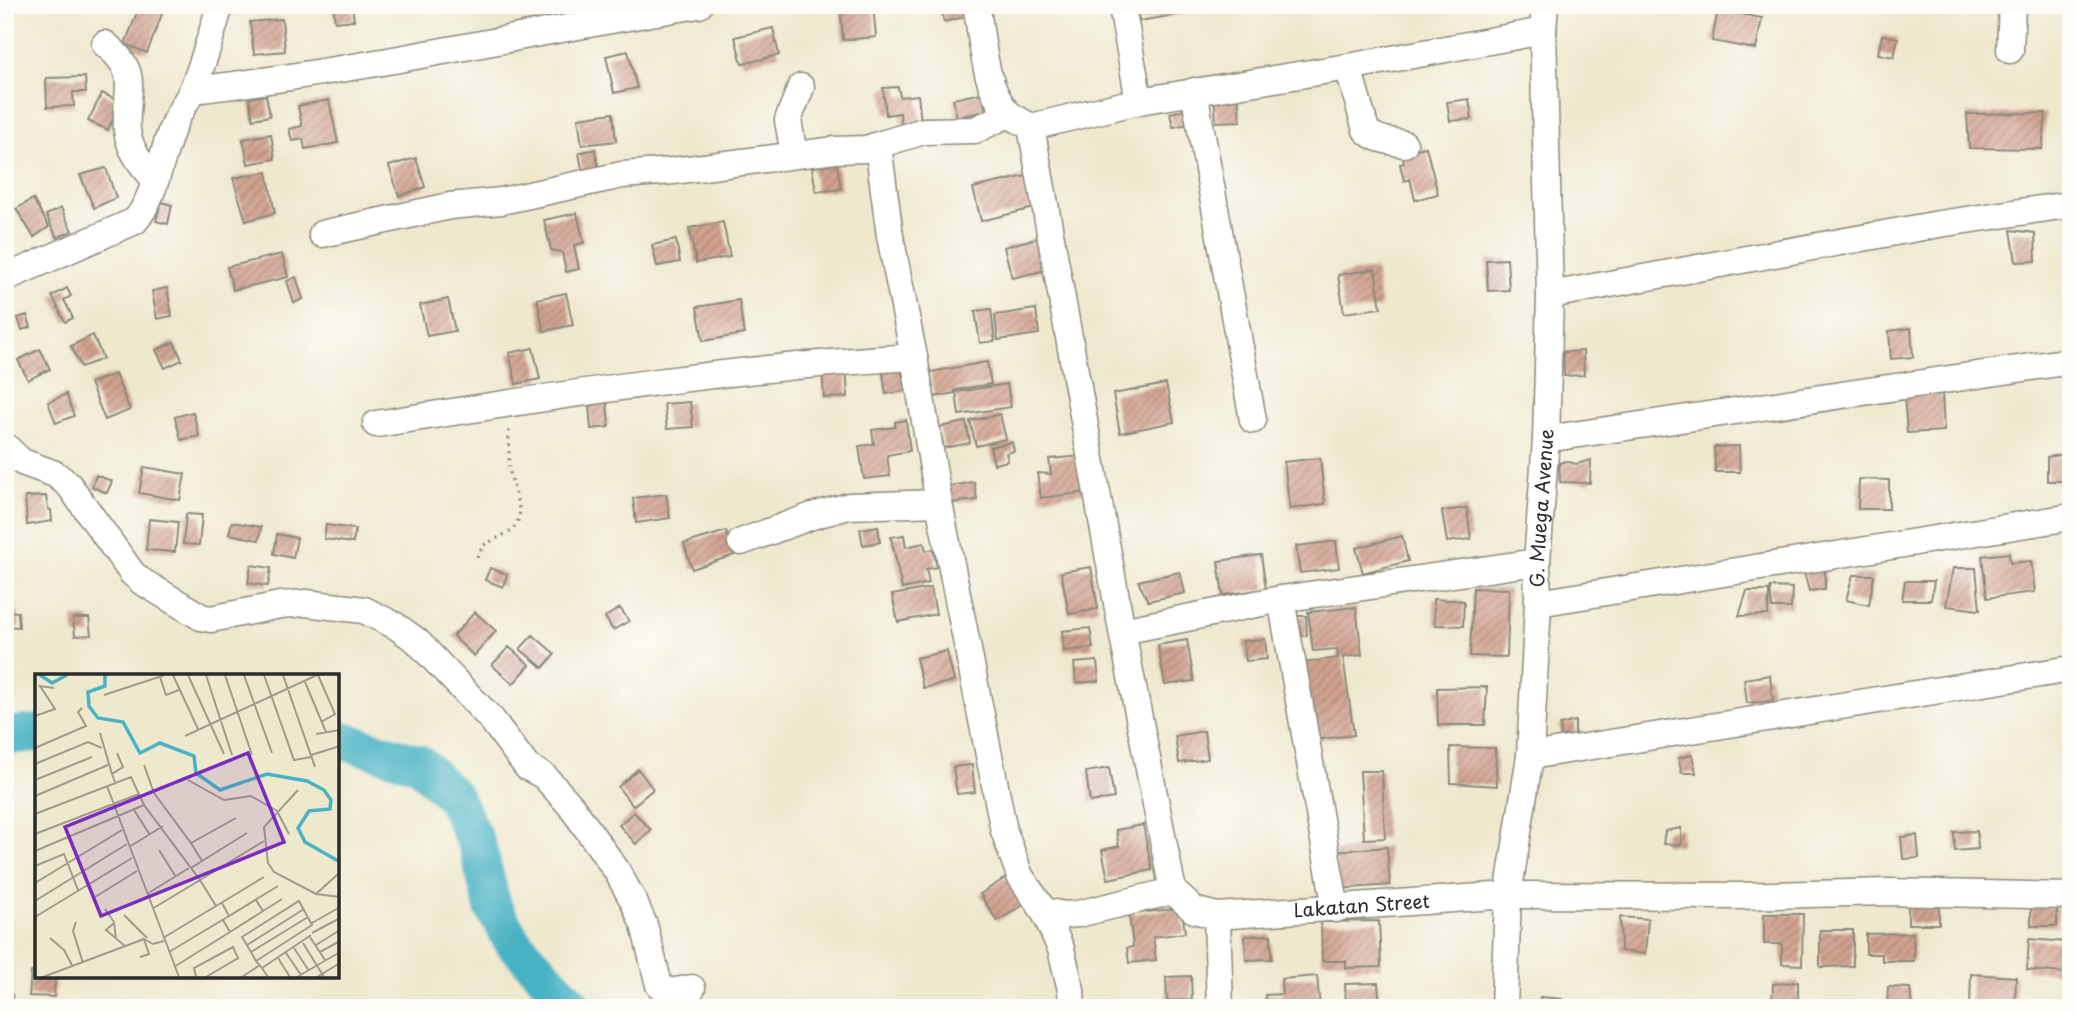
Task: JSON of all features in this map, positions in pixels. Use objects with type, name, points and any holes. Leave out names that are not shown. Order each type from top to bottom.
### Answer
[{"type":"street","points":[[5,278],[135,221],[143,212],[173,124],[192,90],[220,5]]},
{"type":"street","points":[[192,90],[258,83],[699,5]]},
{"type":"street","points":[[976,5],[996,97],[1020,120],[1173,891],[1194,910],[1217,916],[1220,1008]]},
{"type":"street","points":[[2010,50],[2012,5]]},
{"type":"street","points":[[1123,12],[1139,101]]},
{"type":"street","points":[[322,234],[450,206],[501,201],[622,175],[866,149],[924,131],[975,130],[1020,120],[1348,66],[1544,18]]},
{"type":"street","name":"G. Muega Avenue","points":[[1504,1008],[1508,895],[1530,755],[1538,603],[1537,562],[1546,439],[1550,295],[1544,18]]},
{"type":"street","points":[[105,44],[124,63],[130,86],[127,131],[137,160],[150,174],[156,175]]},
{"type":"street","points":[[1348,66],[1366,130],[1380,138],[1404,144]]},
{"type":"street","points":[[794,155],[788,120],[801,87]]},
{"type":"street","points":[[1194,91],[1253,420]]},
{"type":"street","points":[[878,145],[890,236],[939,503],[1004,831],[1020,876],[1044,912],[1065,963],[1072,1008]]},
{"type":"street","points":[[1550,295],[1939,224],[2062,206]]},
{"type":"street","points":[[376,424],[509,403],[839,361],[914,357]]},
{"type":"street","points":[[1546,439],[2071,361]]},
{"type":"street","points":[[5,446],[22,462],[55,474],[69,485],[132,573],[189,612],[211,619],[280,604],[306,603],[371,613],[396,625],[417,641],[492,720],[527,768],[544,776],[571,806],[617,872],[634,902],[659,985],[669,992],[692,988]]},
{"type":"street","points":[[741,542],[812,516],[849,506],[939,503]]},
{"type":"street","points":[[1538,603],[2071,517]]},
{"type":"street","points":[[1122,631],[1281,599],[1537,562]]},
{"type":"street","points":[[1281,599],[1336,908]]},
{"type":"street","points":[[1530,755],[2071,669]]},
{"type":"street","points":[[1044,912],[1078,914],[1173,891]]},
{"type":"street","name":"Lakatan Street","points":[[1217,916],[1508,895],[1736,896],[1887,892],[2071,896]]},
{"type":"path","points":[[477,557],[484,545],[513,530],[520,512],[509,469],[509,403]]},
{"type":"building","points":[[140,5],[162,14],[147,53],[125,44]]},
{"type":"building","points":[[333,5],[352,5],[354,20],[335,22]]},
{"type":"building","points":[[840,5],[873,5],[876,37],[843,40]]},
{"type":"building","points":[[940,5],[966,5],[968,16],[944,22]]},
{"type":"building","points":[[1137,5],[1187,5],[1188,13],[1139,21]]},
{"type":"building","points":[[1938,5],[1978,5],[1978,12],[1938,9]]},
{"type":"building","points":[[1718,10],[1762,18],[1756,49],[1712,41]]},
{"type":"building","points":[[282,19],[285,51],[254,54],[250,22]]},
{"type":"building","points":[[773,28],[779,55],[742,64],[735,37]]},
{"type":"building","points":[[1882,35],[1898,38],[1894,57],[1878,54]]},
{"type":"building","points":[[628,51],[637,88],[614,93],[606,56]]},
{"type":"building","points":[[85,77],[86,92],[73,92],[74,106],[47,107],[46,78]]},
{"type":"building","points":[[898,87],[900,97],[918,95],[921,121],[901,124],[900,113],[886,115],[883,88]]},
{"type":"building","points":[[1238,91],[1240,121],[1216,122],[1214,93]]},
{"type":"building","points":[[102,93],[121,102],[108,130],[88,121]]},
{"type":"building","points":[[982,93],[986,111],[957,117],[953,99]]},
{"type":"building","points":[[266,95],[270,116],[253,119],[249,98]]},
{"type":"building","points":[[1469,99],[1472,119],[1450,121],[1447,102]]},
{"type":"building","points":[[329,100],[338,143],[305,149],[303,139],[292,141],[289,129],[302,126],[298,106]]},
{"type":"building","points":[[1185,110],[1189,124],[1173,127],[1170,113]]},
{"type":"building","points":[[613,113],[616,141],[582,145],[578,118]]},
{"type":"building","points":[[2046,113],[2042,149],[1969,148],[1967,114]]},
{"type":"building","points":[[271,134],[275,159],[248,164],[243,139]]},
{"type":"building","points":[[1426,147],[1438,194],[1415,200],[1410,179],[1404,181],[1400,164],[1404,163],[1402,152]]},
{"type":"building","points":[[595,149],[599,170],[583,174],[579,153]]},
{"type":"building","points":[[416,158],[425,187],[399,196],[389,166]]},
{"type":"building","points":[[837,164],[841,189],[816,192],[812,167]]},
{"type":"building","points":[[106,168],[116,198],[94,208],[80,175]]},
{"type":"building","points":[[267,172],[275,213],[246,221],[233,178]]},
{"type":"building","points":[[1030,175],[1038,207],[981,221],[973,188]]},
{"type":"building","points":[[33,199],[49,227],[34,237],[16,209]]},
{"type":"building","points":[[161,202],[172,205],[168,224],[156,221]]},
{"type":"building","points":[[61,208],[72,231],[57,238],[46,215]]},
{"type":"building","points":[[577,213],[584,243],[574,245],[579,269],[566,272],[562,252],[551,250],[544,220]]},
{"type":"building","points":[[723,222],[730,257],[696,263],[689,228]]},
{"type":"building","points":[[2011,230],[2035,233],[2036,261],[2016,262]]},
{"type":"building","points":[[1037,238],[1046,270],[1012,278],[1004,247]]},
{"type":"building","points":[[676,240],[680,262],[657,266],[652,245]]},
{"type":"building","points":[[282,254],[288,277],[233,290],[227,267]]},
{"type":"building","points":[[1507,259],[1509,290],[1488,291],[1486,260]]},
{"type":"building","points":[[1375,269],[1381,308],[1344,313],[1338,275]]},
{"type":"building","points":[[296,277],[303,299],[294,303],[287,281]]},
{"type":"building","points":[[67,288],[71,296],[64,300],[73,318],[65,322],[52,296]]},
{"type":"building","points":[[167,288],[172,316],[157,319],[152,291]]},
{"type":"building","points":[[566,293],[573,325],[544,331],[537,299]]},
{"type":"building","points":[[448,299],[455,331],[427,336],[420,305]]},
{"type":"building","points":[[739,300],[744,334],[703,341],[697,307]]},
{"type":"building","points":[[991,309],[995,341],[980,343],[975,311]]},
{"type":"building","points":[[1036,309],[1039,334],[998,340],[995,315]]},
{"type":"building","points":[[27,315],[31,327],[22,330],[18,318]]},
{"type":"building","points":[[1911,328],[1913,357],[1891,359],[1889,331]]},
{"type":"building","points":[[93,335],[103,359],[81,367],[71,346]]},
{"type":"building","points":[[174,342],[182,360],[165,368],[156,350]]},
{"type":"building","points":[[533,348],[540,379],[516,384],[509,353]]},
{"type":"building","points":[[40,349],[50,369],[28,380],[18,360]]},
{"type":"building","points":[[1583,351],[1584,375],[1564,376],[1563,352]]},
{"type":"building","points":[[987,362],[991,384],[955,390],[955,393],[934,397],[930,372]]},
{"type":"building","points":[[846,365],[848,397],[824,398],[822,366]]},
{"type":"building","points":[[901,365],[905,391],[886,394],[882,367]]},
{"type":"building","points":[[115,374],[130,410],[105,420],[90,383]]},
{"type":"building","points":[[1007,384],[1011,407],[959,415],[956,392]]},
{"type":"building","points":[[1166,384],[1174,422],[1120,433],[1113,394]]},
{"type":"building","points":[[1942,392],[1944,431],[1907,433],[1904,395]]},
{"type":"building","points":[[66,394],[74,416],[56,423],[48,402]]},
{"type":"building","points":[[607,402],[609,427],[591,429],[589,405]]},
{"type":"building","points":[[690,402],[693,427],[667,429],[664,404]]},
{"type":"building","points":[[193,412],[199,436],[181,440],[175,417]]},
{"type":"building","points":[[1000,414],[1006,439],[976,446],[970,421]]},
{"type":"building","points":[[906,420],[910,451],[887,455],[890,476],[864,479],[859,446],[874,444],[872,430],[895,427],[895,422]]},
{"type":"building","points":[[966,422],[970,443],[944,448],[939,427]]},
{"type":"building","points":[[1012,442],[1014,451],[1006,453],[1008,461],[994,464],[990,447]]},
{"type":"building","points":[[1739,446],[1740,472],[1715,472],[1714,447]]},
{"type":"building","points":[[2071,453],[2071,481],[2047,481],[2047,457]]},
{"type":"building","points":[[1083,456],[1088,492],[1041,498],[1037,473],[1051,474],[1049,459]]},
{"type":"building","points":[[1320,458],[1325,504],[1290,509],[1284,462]]},
{"type":"building","points":[[1591,460],[1590,483],[1560,482],[1559,463],[1566,461],[1576,464]]},
{"type":"building","points":[[144,467],[185,474],[180,500],[139,493]]},
{"type":"building","points":[[96,475],[112,481],[107,493],[92,487]]},
{"type":"building","points":[[1859,479],[1889,480],[1889,509],[1858,509]]},
{"type":"building","points":[[974,482],[977,500],[951,503],[949,486]]},
{"type":"building","points":[[666,494],[670,518],[636,523],[633,498]]},
{"type":"building","points":[[46,496],[52,521],[27,525],[25,497]]},
{"type":"building","points":[[1467,508],[1471,539],[1447,542],[1442,511]]},
{"type":"building","points":[[186,514],[202,515],[199,545],[183,544]]},
{"type":"building","points":[[149,519],[178,522],[175,552],[146,550]]},
{"type":"building","points":[[232,522],[261,527],[259,540],[229,534]]},
{"type":"building","points":[[326,525],[355,529],[353,543],[324,539]]},
{"type":"building","points":[[878,526],[880,542],[863,545],[860,529]]},
{"type":"building","points":[[726,531],[734,555],[692,569],[684,544]]},
{"type":"building","points":[[277,534],[297,538],[293,558],[274,554]]},
{"type":"building","points":[[904,535],[906,547],[924,543],[926,551],[933,549],[937,567],[926,569],[929,583],[902,589],[891,537]]},
{"type":"building","points":[[1402,536],[1408,561],[1363,573],[1356,548]]},
{"type":"building","points":[[1336,541],[1339,568],[1300,573],[1296,546]]},
{"type":"building","points":[[2009,553],[2010,563],[2031,561],[2035,592],[1987,598],[1982,556]]},
{"type":"building","points":[[1261,555],[1266,589],[1223,595],[1218,561]]},
{"type":"building","points":[[251,565],[271,568],[268,586],[248,583]]},
{"type":"building","points":[[1091,567],[1098,609],[1069,614],[1061,572]]},
{"type":"building","points":[[1825,567],[1825,589],[1809,591],[1804,572]]},
{"type":"building","points":[[490,568],[507,574],[503,587],[485,580]]},
{"type":"building","points":[[1953,568],[1976,568],[1980,610],[1946,606]]},
{"type":"building","points":[[1180,572],[1185,593],[1148,601],[1138,581]]},
{"type":"building","points":[[1853,575],[1874,575],[1869,605],[1846,600]]},
{"type":"building","points":[[1905,581],[1934,581],[1931,600],[1902,600]]},
{"type":"building","points":[[1770,587],[1792,588],[1791,608],[1772,608]]},
{"type":"building","points":[[931,588],[936,614],[898,622],[892,595]]},
{"type":"building","points":[[1473,588],[1509,589],[1507,657],[1470,656]]},
{"type":"building","points":[[1747,591],[1769,591],[1768,615],[1739,616]]},
{"type":"building","points":[[1433,599],[1464,601],[1463,626],[1435,625]]},
{"type":"building","points":[[1356,607],[1362,655],[1343,657],[1354,735],[1314,740],[1303,663],[1338,658],[1337,649],[1313,651],[1308,612]]},
{"type":"building","points":[[620,608],[629,621],[613,630],[605,617]]},
{"type":"building","points":[[5,611],[18,612],[19,627],[5,626]]},
{"type":"building","points":[[475,612],[496,631],[474,656],[453,636]]},
{"type":"building","points":[[1291,616],[1306,616],[1307,636],[1292,636]]},
{"type":"building","points":[[73,618],[89,618],[91,635],[75,636]]},
{"type":"building","points":[[1090,628],[1093,648],[1064,651],[1062,631]]},
{"type":"building","points":[[533,635],[555,654],[543,668],[520,649]]},
{"type":"building","points":[[1265,639],[1267,659],[1246,661],[1243,641]]},
{"type":"building","points":[[1187,640],[1194,681],[1165,685],[1158,645]]},
{"type":"building","points":[[509,647],[530,665],[513,684],[492,665]]},
{"type":"building","points":[[947,651],[954,681],[923,688],[916,658]]},
{"type":"building","points":[[1097,661],[1099,681],[1076,683],[1074,663]]},
{"type":"building","points":[[1770,675],[1773,701],[1747,703],[1744,679]]},
{"type":"building","points":[[1487,687],[1485,725],[1438,725],[1437,688]]},
{"type":"building","points":[[1575,721],[1575,736],[1561,736],[1560,725]]},
{"type":"building","points":[[1204,731],[1208,759],[1179,763],[1175,736]]},
{"type":"building","points":[[1450,747],[1495,748],[1497,786],[1451,783]]},
{"type":"building","points":[[1692,755],[1696,773],[1682,773],[1678,758]]},
{"type":"building","points":[[972,765],[975,792],[957,794],[953,767]]},
{"type":"building","points":[[1109,768],[1114,798],[1090,802],[1086,772]]},
{"type":"building","points":[[638,769],[653,789],[633,806],[618,787]]},
{"type":"building","points":[[1360,771],[1382,771],[1385,838],[1364,839]]},
{"type":"building","points":[[634,812],[651,830],[636,844],[619,825]]},
{"type":"building","points":[[1143,825],[1152,870],[1108,879],[1102,850],[1119,846],[1116,830]]},
{"type":"building","points":[[1681,828],[1681,845],[1663,844],[1665,831]]},
{"type":"building","points":[[1977,831],[1978,849],[1955,851],[1954,832]]},
{"type":"building","points":[[1917,835],[1919,858],[1903,859],[1901,837]]},
{"type":"building","points":[[1387,847],[1390,885],[1338,889],[1335,851]]},
{"type":"building","points":[[1007,877],[1025,904],[997,921],[980,894]]},
{"type":"building","points":[[1908,902],[1939,902],[1939,924],[1908,924]]},
{"type":"building","points":[[2031,907],[2057,907],[2057,926],[2031,926]]},
{"type":"building","points":[[1182,908],[1185,933],[1153,937],[1156,960],[1129,963],[1127,948],[1133,947],[1129,914]]},
{"type":"building","points":[[1764,914],[1803,914],[1802,965],[1782,964],[1782,944],[1764,944]]},
{"type":"building","points":[[1620,917],[1648,919],[1645,954],[1621,951]]},
{"type":"building","points":[[1379,921],[1381,967],[1346,968],[1346,961],[1322,961],[1321,922]]},
{"type":"building","points":[[1820,930],[1853,930],[1853,966],[1820,967]]},
{"type":"building","points":[[1913,933],[1914,961],[1882,961],[1882,954],[1866,954],[1866,934]]},
{"type":"building","points":[[1271,935],[1272,959],[1246,960],[1245,936]]},
{"type":"building","points":[[2029,939],[2067,942],[2065,973],[2027,970]]},
{"type":"building","points":[[31,972],[35,972],[35,978],[55,978],[54,997],[29,996]]},
{"type":"building","points":[[1971,974],[2016,977],[2015,1008],[1970,1008]]},
{"type":"building","points":[[1191,976],[1192,1000],[1167,1001],[1166,977]]},
{"type":"building","points":[[1317,976],[1320,1008],[1266,1008],[1265,995],[1282,994],[1281,979]]},
{"type":"building","points":[[1798,982],[1798,1008],[1772,1008],[1773,984]]},
{"type":"building","points":[[1378,983],[1380,1008],[1346,1008],[1345,984]]},
{"type":"building","points":[[1888,987],[1910,988],[1912,1008],[1887,1008]]},
{"type":"building","points":[[12,995],[14,1008],[5,1008],[5,996]]},
{"type":"building","points":[[1540,997],[1562,999],[1563,1008],[1538,1008]]},
{"type":"waterway","points":[[5,736],[35,733]]},
{"type":"waterway","points":[[340,740],[420,764],[454,797],[477,845],[493,907],[512,941],[575,1008]]}]
